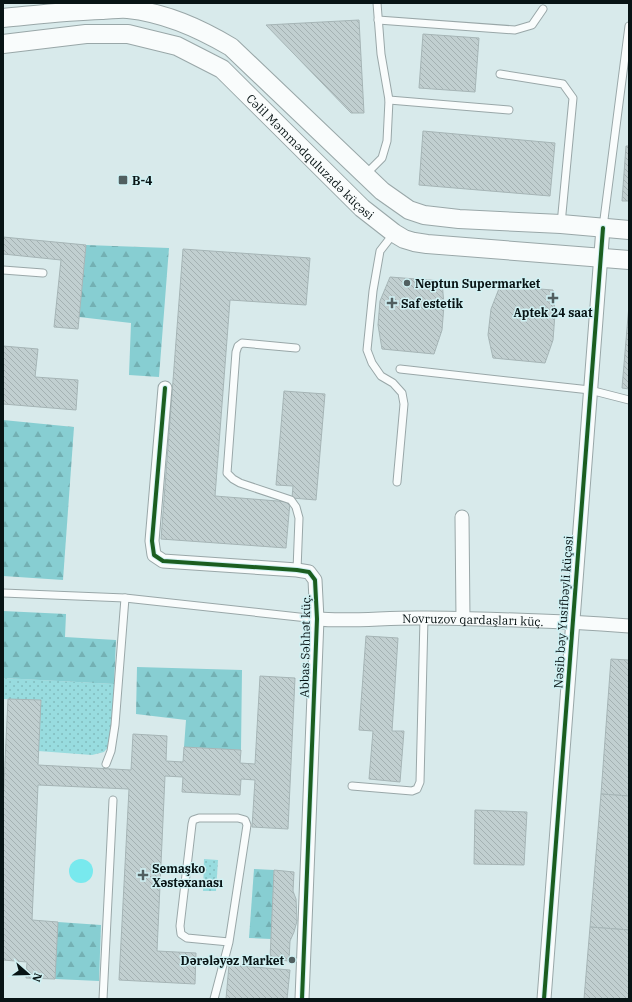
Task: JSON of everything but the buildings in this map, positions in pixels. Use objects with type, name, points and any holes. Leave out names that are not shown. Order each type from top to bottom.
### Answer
[{"type":"main road","name":"Cəlil Məmmədquluzadə küçəsi","points":[[3,18],[84,10],[128,9],[162,16],[185,23],[212,35],[231,47],[382,191],[409,210],[424,215],[459,219],[561,224],[629,230]]},
{"type":"main road","name":"Cəlil Məmmədquluzadə küçəsi","points":[[3,44],[86,34],[128,34],[177,46],[222,69],[362,208],[404,239],[427,244],[629,260]]},
{"type":"main road","points":[[394,233],[409,210]]},
{"type":"street","name":"Nəsib bəy Yusifbəyli küçəsi","points":[[544,999],[603,228]]},
{"type":"street","name":"Abbas Səhhət küç.","points":[[165,388],[152,541],[154,555],[163,561],[297,570],[309,572],[315,580],[317,619],[302,999]]},
{"type":"street","points":[[462,516],[463,619]]},
{"type":"street","name":"Novruzov qardaşları küç.","points":[[317,619],[424,618],[572,622],[629,626]]},
{"type":"lane","points":[[365,175],[382,158],[388,141],[389,100],[381,54],[377,3]]},
{"type":"lane","points":[[378,20],[515,30],[532,24],[543,9]]},
{"type":"lane","points":[[603,228],[629,26]]},
{"type":"lane","points":[[500,74],[563,84],[573,98],[561,224]]},
{"type":"lane","points":[[389,100],[509,110]]},
{"type":"lane","points":[[394,233],[380,251],[372,291],[367,350],[372,363],[381,376],[393,382],[402,393],[404,404],[397,482]]},
{"type":"lane","points":[[3,270],[43,273]]},
{"type":"lane","points":[[296,348],[242,343],[238,346],[236,352],[227,473],[233,480],[240,483],[291,500],[296,507],[299,518],[297,570]]},
{"type":"lane","points":[[400,369],[590,390],[629,400]]},
{"type":"lane","points":[[3,593],[125,598],[317,619]]},
{"type":"lane","points":[[106,764],[115,725],[125,598]]},
{"type":"lane","points":[[352,786],[412,791],[417,789],[420,782],[424,618]]},
{"type":"lane","points":[[103,999],[113,800]]},
{"type":"lane","points":[[214,999],[229,942],[248,826],[244,820],[238,818],[199,818],[193,820],[192,824],[180,926],[181,934],[187,938],[229,942]]},
{"type":"shaded area","points":[[3,678],[114,684],[112,735],[109,746],[104,752],[92,755],[38,751],[41,700],[3,699]]},
{"type":"shaded area","points":[[81,859],[90,862],[93,871],[90,880],[81,883],[72,880],[69,871],[72,862]]},
{"type":"shaded area","points":[[204,859],[218,860],[216,891],[203,891]]},
{"type":"green space","points":[[86,245],[169,248],[159,377],[129,375],[131,323],[79,317]]},
{"type":"green space","points":[[3,420],[74,427],[63,580],[3,576]]},
{"type":"green space","points":[[3,611],[66,614],[65,637],[116,640],[114,684],[3,678]]},
{"type":"green space","points":[[137,667],[242,670],[241,750],[184,747],[186,720],[136,714]]},
{"type":"green space","points":[[254,869],[274,870],[271,939],[249,938]]},
{"type":"green space","points":[[58,922],[101,925],[99,981],[55,979]]},
{"type":"cycle path","points":[[544,999],[603,228]]},
{"type":"cycle path","points":[[165,388],[152,541],[154,555],[163,561],[297,570],[309,572],[315,580],[317,619],[302,999]]},
{"type":"place","name":"B-4","points":[[123,180]]},
{"type":"place","name":"Neptun Supermarket","points":[[407,283]]},
{"type":"place","name":"Aptek 24 saat","points":[[553,298]]},
{"type":"place","name":"Saf estetik","points":[[392,303]]},
{"type":"place","name":"Semaşko Xəstəxanası","points":[[143,875]]},
{"type":"place","name":"Dərələyəz Market","points":[[292,960]]}]
